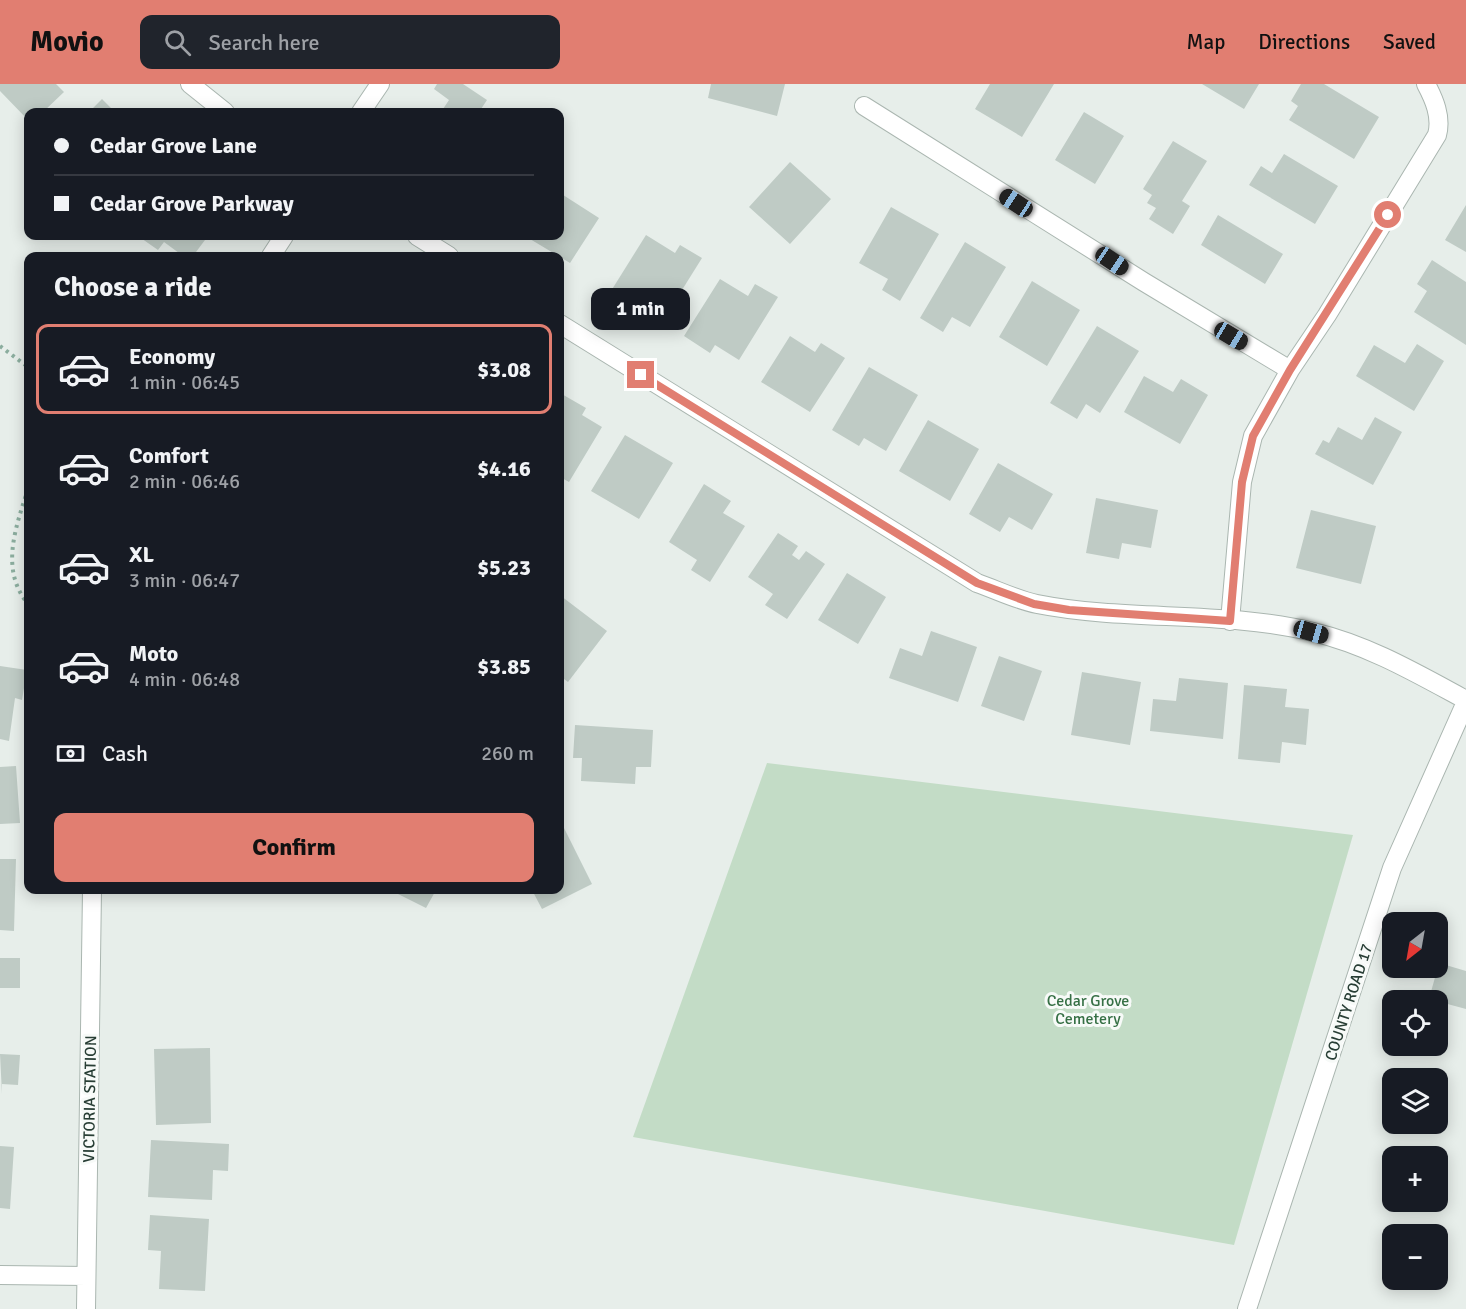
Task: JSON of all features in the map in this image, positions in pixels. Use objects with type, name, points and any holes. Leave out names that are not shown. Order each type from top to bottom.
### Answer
[{"type":"street","points":[[190,84],[220,108]]},
{"type":"street","points":[[364,108],[380,84]]},
{"type":"street","points":[[1230,621],[1242,482],[1253,436],[1290,370],[1327,315],[1437,135],[1440,127],[1435,100],[1426,84]]},
{"type":"street","points":[[864,106],[1144,282],[1290,370]]},
{"type":"street","points":[[423,240],[443,252]]},
{"type":"street","points":[[564,327],[762,452],[977,583],[1034,604],[1069,610],[1230,621],[1311,632],[1351,643],[1396,662],[1466,701]]},
{"type":"street","name":"COUNTY ROAD 17","points":[[1247,1309],[1392,868],[1466,701]]},
{"type":"street","name":"VICTORIA STATION","points":[[86,1309],[92,894]]},
{"type":"street","points":[[0,1275],[86,1276]]},
{"type":"path","points":[[0,346],[24,364]]},
{"type":"path","points":[[24,502],[11,543],[8,564],[8,575],[24,598]]},
{"type":"green space","name":"Cedar Grove Cemetery","points":[[767,763],[1353,835],[1234,1245],[633,1137]]},
{"type":"building","points":[[0,84],[56,84],[64,92],[47,108],[24,108],[24,116],[0,91]]},
{"type":"building","points":[[437,84],[463,84],[487,100],[482,108],[444,108],[449,100],[434,89]]},
{"type":"building","points":[[711,84],[785,84],[777,116],[708,98]]},
{"type":"building","points":[[990,84],[1054,84],[1022,137],[975,109]]},
{"type":"building","points":[[1202,84],[1259,84],[1244,109]]},
{"type":"building","points":[[1301,84],[1324,84],[1379,117],[1354,159],[1289,120],[1298,106],[1291,101]]},
{"type":"building","points":[[102,99],[111,108],[93,108]]},
{"type":"building","points":[[1084,112],[1124,136],[1095,184],[1055,160]]},
{"type":"building","points":[[1173,141],[1207,161],[1182,201],[1190,206],[1173,234],[1149,219],[1156,208],[1147,203],[1152,195],[1143,189]]},
{"type":"building","points":[[1284,154],[1338,186],[1315,224],[1249,185],[1261,166],[1272,173]]},
{"type":"building","points":[[790,162],[831,199],[790,244],[749,207]]},
{"type":"building","points":[[564,196],[599,218],[570,263],[564,259],[564,252],[552,252],[532,240],[564,240]]},
{"type":"building","points":[[1466,205],[1466,252],[1445,240]]},
{"type":"building","points":[[891,207],[939,234],[900,301],[882,290],[888,279],[859,263]]},
{"type":"building","points":[[1218,215],[1283,254],[1265,284],[1201,245]]},
{"type":"building","points":[[646,235],[675,253],[680,245],[702,258],[667,314],[645,300],[639,309],[611,291]]},
{"type":"building","points":[[144,240],[205,240],[196,252],[178,252],[164,242],[158,250]]},
{"type":"building","points":[[965,242],[1006,267],[970,327],[952,317],[943,332],[920,318]]},
{"type":"building","points":[[1432,260],[1466,282],[1466,345],[1414,312],[1427,291],[1417,284]]},
{"type":"building","points":[[720,279],[748,296],[755,284],[778,297],[739,360],[715,345],[710,353],[684,336]]},
{"type":"building","points":[[1032,281],[1080,310],[1047,366],[999,337]]},
{"type":"building","points":[[1097,326],[1139,351],[1100,413],[1086,404],[1077,419],[1050,403]]},
{"type":"building","points":[[790,336],[815,352],[821,343],[845,358],[810,412],[761,382]]},
{"type":"building","points":[[1417,344],[1444,361],[1414,411],[1356,376],[1374,345],[1405,363]]},
{"type":"building","points":[[869,367],[918,395],[886,451],[864,438],[859,446],[832,430]]},
{"type":"building","points":[[1144,376],[1173,392],[1181,379],[1208,395],[1180,444],[1124,412]]},
{"type":"building","points":[[564,395],[586,408],[582,415],[602,427],[569,482],[564,479]]},
{"type":"building","points":[[1375,417],[1402,432],[1373,485],[1315,454],[1323,440],[1329,443],[1338,427],[1362,440]]},
{"type":"building","points":[[928,420],[979,449],[950,501],[899,471]]},
{"type":"building","points":[[625,435],[673,463],[639,519],[591,491]]},
{"type":"building","points":[[998,463],[1053,494],[1032,530],[1009,517],[1000,532],[969,514]]},
{"type":"building","points":[[704,484],[731,501],[723,513],[745,526],[710,582],[691,570],[697,560],[669,542]]},
{"type":"building","points":[[1096,498],[1158,510],[1151,548],[1122,543],[1119,559],[1086,553]]},
{"type":"building","points":[[1311,510],[1376,526],[1361,584],[1296,568]]},
{"type":"building","points":[[778,533],[798,546],[792,555],[799,560],[806,551],[825,564],[787,619],[765,605],[773,594],[748,577]]},
{"type":"building","points":[[847,573],[886,597],[858,644],[818,620]]},
{"type":"building","points":[[564,598],[607,631],[568,682],[564,679]]},
{"type":"building","points":[[931,631],[977,647],[958,702],[889,678],[900,648],[922,656]]},
{"type":"building","points":[[999,656],[1042,671],[1024,721],[981,706]]},
{"type":"building","points":[[0,666],[24,670],[22,700],[15,698],[9,741],[0,739]]},
{"type":"building","points":[[1082,672],[1141,682],[1130,745],[1071,735]]},
{"type":"building","points":[[1179,678],[1228,683],[1223,739],[1150,731],[1153,699],[1176,701]]},
{"type":"building","points":[[1244,685],[1287,689],[1285,707],[1309,709],[1306,745],[1282,742],[1280,763],[1238,759]]},
{"type":"building","points":[[575,725],[653,730],[651,767],[636,767],[635,784],[581,781],[582,758],[573,758]]},
{"type":"building","points":[[16,766],[20,823],[0,824],[0,767]]},
{"type":"building","points":[[564,828],[592,884],[542,909],[534,894],[564,894]]},
{"type":"building","points":[[0,859],[16,859],[14,931],[0,930]]},
{"type":"building","points":[[398,894],[434,894],[426,908]]},
{"type":"building","points":[[0,958],[20,958],[20,988],[0,988]]},
{"type":"building","points":[[1448,966],[1466,971],[1466,1009],[1448,1004],[1448,990],[1432,990],[1435,978],[1448,978]]},
{"type":"building","points":[[210,1048],[211,1123],[156,1125],[154,1049]]},
{"type":"building","points":[[0,1054],[20,1055],[18,1085],[2,1084],[2,1094]]},
{"type":"building","points":[[151,1140],[229,1144],[228,1171],[213,1170],[212,1200],[148,1197]]},
{"type":"building","points":[[0,1146],[14,1147],[10,1209],[0,1208]]},
{"type":"building","points":[[150,1215],[209,1219],[205,1291],[159,1289],[161,1251],[148,1250]]},
{"type":"route","points":[[641,375],[977,583],[1034,604],[1069,610],[1184,616],[1230,621],[1242,482],[1253,436],[1290,370],[1327,315],[1388,215]]}]
